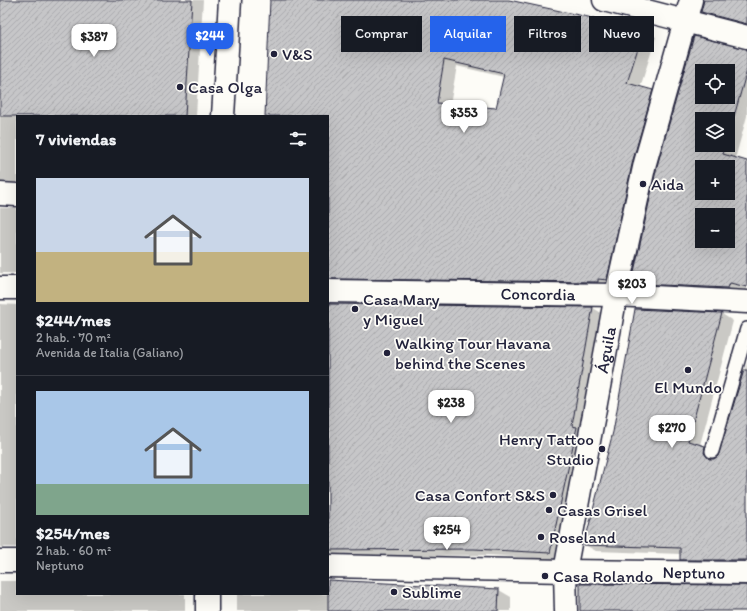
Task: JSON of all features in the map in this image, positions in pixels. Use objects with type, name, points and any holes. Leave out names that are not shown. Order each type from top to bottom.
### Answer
[{"type":"street","points":[[223,115],[230,0]]},
{"type":"street","points":[[604,0],[688,10],[747,37]]},
{"type":"street","name":"Águila","points":[[566,611],[566,571],[616,295],[645,164],[688,10]]},
{"type":"street","points":[[0,194],[16,195]]},
{"type":"street","points":[[0,288],[16,288]]},
{"type":"street","name":"Concordia","points":[[329,291],[616,295],[747,302]]},
{"type":"street","points":[[0,561],[16,561]]},
{"type":"street","name":"Neptuno","points":[[329,566],[747,573]]},
{"type":"street","points":[[207,595],[207,611]]},
{"type":"lane","points":[[712,451],[747,329]]},
{"type":"building","points":[[0,0],[192,0],[185,115],[0,116]]},
{"type":"building","points":[[270,0],[509,0],[589,17],[589,52],[637,52],[627,83],[653,90],[633,160],[607,280],[598,279],[598,282],[329,279],[329,115],[265,115]],"holes":[[[444,60],[504,74],[496,108],[437,103]]]},
{"type":"building","points":[[704,0],[747,0],[747,24],[701,12]]},
{"type":"building","points":[[694,36],[747,49],[747,70],[735,113],[695,112],[695,152],[724,152],[723,154],[747,161],[747,287],[730,283],[728,288],[639,284],[639,281],[632,281],[657,166]]},
{"type":"building","points":[[329,304],[593,307],[572,426],[577,427],[550,553],[474,549],[329,550]]},
{"type":"building","points":[[635,309],[722,313],[688,441],[705,446],[704,453],[709,459],[714,459],[718,456],[744,370],[747,370],[747,560],[680,560],[680,548],[584,545],[613,432]]},
{"type":"building","points":[[329,580],[499,589],[498,611],[328,611]]},
{"type":"building","points":[[580,584],[747,585],[747,611],[580,611]]},
{"type":"place","name":"V&S","points":[[274,54]]},
{"type":"place","name":"Casa Olga","points":[[180,87]]},
{"type":"place","name":"Aida","points":[[643,184]]},
{"type":"place","name":"Casa Mary y Miguel","points":[[355,309]]},
{"type":"place","name":"Walking Tour Havana behind the Scenes","points":[[387,353]]},
{"type":"place","name":"El Mundo","points":[[688,370]]},
{"type":"place","name":"Henry Tattoo Studio","points":[[602,449]]},
{"type":"place","name":"Casa Confort S&S","points":[[553,495]]},
{"type":"place","name":"Casas Grisel","points":[[549,510]]},
{"type":"place","name":"Roseland","points":[[541,537]]},
{"type":"place","name":"Casa Rolando","points":[[545,576]]},
{"type":"place","name":"Sublime","points":[[394,592]]}]
